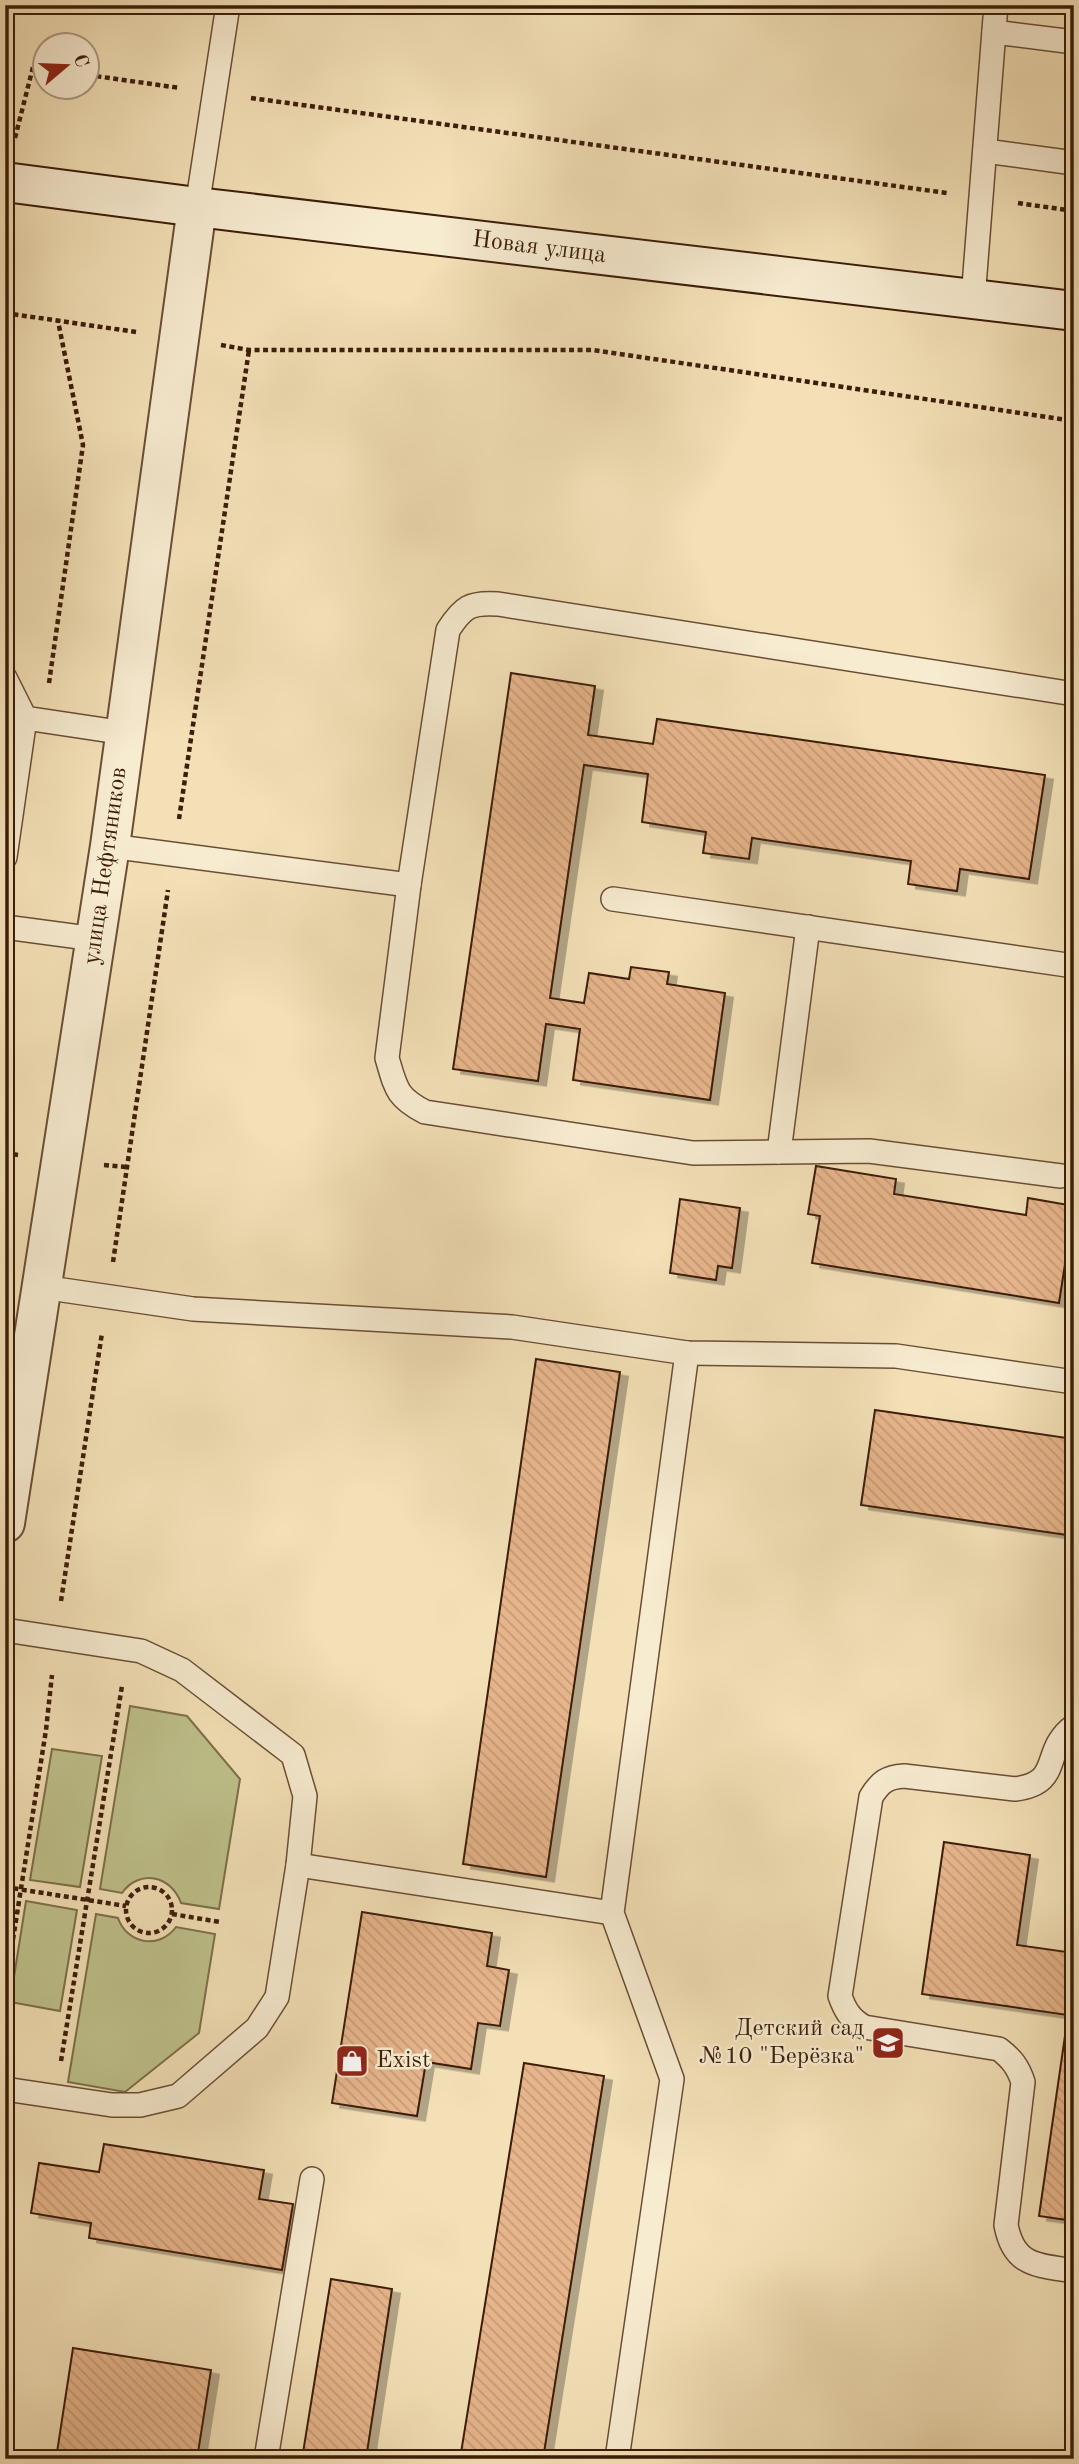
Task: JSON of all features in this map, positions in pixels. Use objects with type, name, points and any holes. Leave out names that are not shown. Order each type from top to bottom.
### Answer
[{"type":"street","name":"Новая улица","points":[[5,182],[1074,311]]},
{"type":"street","name":"улица Нефтяников","points":[[5,1523],[9,1475],[42,1287],[110,845],[197,207]]},
{"type":"lane","points":[[197,207],[228,5]]},
{"type":"lane","points":[[973,299],[996,5]]},
{"type":"lane","points":[[994,32],[1074,42]]},
{"type":"lane","points":[[985,152],[1074,163]]},
{"type":"lane","points":[[1061,1176],[869,1151],[693,1153],[425,1112],[405,1102],[394,1082],[387,1058],[409,885],[448,630],[461,611],[479,603],[498,604],[1074,694]]},
{"type":"lane","points":[[5,678],[35,719],[125,733]]},
{"type":"lane","points":[[5,857],[35,719]]},
{"type":"lane","points":[[110,845],[409,885]]},
{"type":"lane","points":[[613,899],[1074,966]]},
{"type":"lane","points":[[779,1152],[808,927]]},
{"type":"lane","points":[[10,928],[96,939]]},
{"type":"lane","points":[[42,1287],[193,1309],[512,1327],[687,1353],[896,1356],[1074,1382]]},
{"type":"lane","points":[[617,2459],[672,2080],[612,1913],[687,1353]]},
{"type":"lane","points":[[5,1630],[141,1651],[182,1670],[293,1755],[305,1796],[298,1865],[277,1997],[257,2028],[178,2096],[140,2105],[112,2105],[5,2089]]},
{"type":"lane","points":[[1074,1726],[1061,1735],[1041,1782],[1030,1788],[1015,1789],[904,1776],[890,1777],[878,1784],[871,1797],[840,1996],[845,2009],[854,2021],[863,2027],[999,2049],[1011,2057],[1023,2082],[1006,2225],[1009,2241],[1017,2254],[1032,2264],[1074,2271]]},
{"type":"lane","points":[[298,1865],[612,1913]]},
{"type":"lane","points":[[266,2459],[312,2179]]},
{"type":"path","points":[[15,139],[32,71]]},
{"type":"path","points":[[102,77],[1074,211]]},
{"type":"path","points":[[5,313],[58,321],[83,445],[35,719]]},
{"type":"path","points":[[5,1990],[46,1730],[56,1637],[249,349],[593,350],[1074,421]]},
{"type":"path","points":[[5,981],[10,928]]},
{"type":"path","points":[[55,2096],[128,1649]]},
{"type":"path","points":[[142,1887],[153,1887],[169,1897],[172,1914],[163,1928],[157,1932],[146,1933],[132,1926],[126,1906],[135,1891],[142,1887]]},
{"type":"path","points":[[5,1888],[126,1906]]},
{"type":"path","points":[[172,1914],[220,1922]]},
{"type":"green space","points":[[130,1706],[187,1716],[240,1779],[219,1909],[181,1903],[170,1886],[154,1878],[137,1880],[122,1893],[100,1889]]},
{"type":"green space","points":[[52,1749],[102,1756],[80,1887],[30,1880]]},
{"type":"green space","points":[[26,1901],[77,1910],[60,2011],[10,2002]]},
{"type":"green space","points":[[96,1914],[118,1918],[128,1934],[144,1941],[161,1939],[176,1927],[215,1934],[199,2033],[125,2092],[68,2082]]},
{"type":"building","points":[[511,673],[595,686],[588,735],[653,744],[657,719],[1045,775],[1029,879],[960,869],[957,891],[908,884],[911,861],[752,838],[749,859],[703,853],[706,832],[642,822],[648,774],[584,765],[550,998],[584,1003],[589,973],[629,979],[631,967],[669,972],[667,984],[725,993],[710,1100],[573,1080],[580,1029],[546,1024],[538,1081],[453,1069]]},
{"type":"building","points":[[816,1166],[896,1179],[894,1194],[1026,1215],[1028,1198],[1074,1206],[1059,1303],[812,1263],[820,1216],[808,1214]]},
{"type":"building","points":[[680,1199],[740,1208],[732,1268],[718,1266],[716,1280],[670,1273]]},
{"type":"building","points":[[536,1359],[620,1372],[546,1877],[463,1864]]},
{"type":"building","points":[[875,1410],[1074,1439],[1074,1536],[861,1505]]},
{"type":"building","points":[[944,1842],[1030,1855],[1017,1945],[1074,1953],[1074,2221],[1039,2216],[1068,2015],[922,1994]]},
{"type":"building","points":[[362,1912],[492,1933],[487,1966],[509,1970],[500,2026],[478,2023],[471,2069],[426,2062],[417,2116],[332,2103]]},
{"type":"building","points":[[524,2063],[604,2076],[543,2459],[460,2459]]},
{"type":"building","points":[[104,2144],[264,2170],[259,2199],[293,2204],[282,2270],[89,2238],[91,2223],[31,2213],[39,2163],[99,2172]]},
{"type":"building","points":[[331,2279],[392,2289],[366,2459],[302,2459]]},
{"type":"building","points":[[73,2348],[211,2370],[197,2459],[56,2459]]},
{"type":"place","name":"Детский сад №10 \"Берёзка\"","points":[[888,2043]]},
{"type":"place","name":"Exist","points":[[352,2061]]}]
